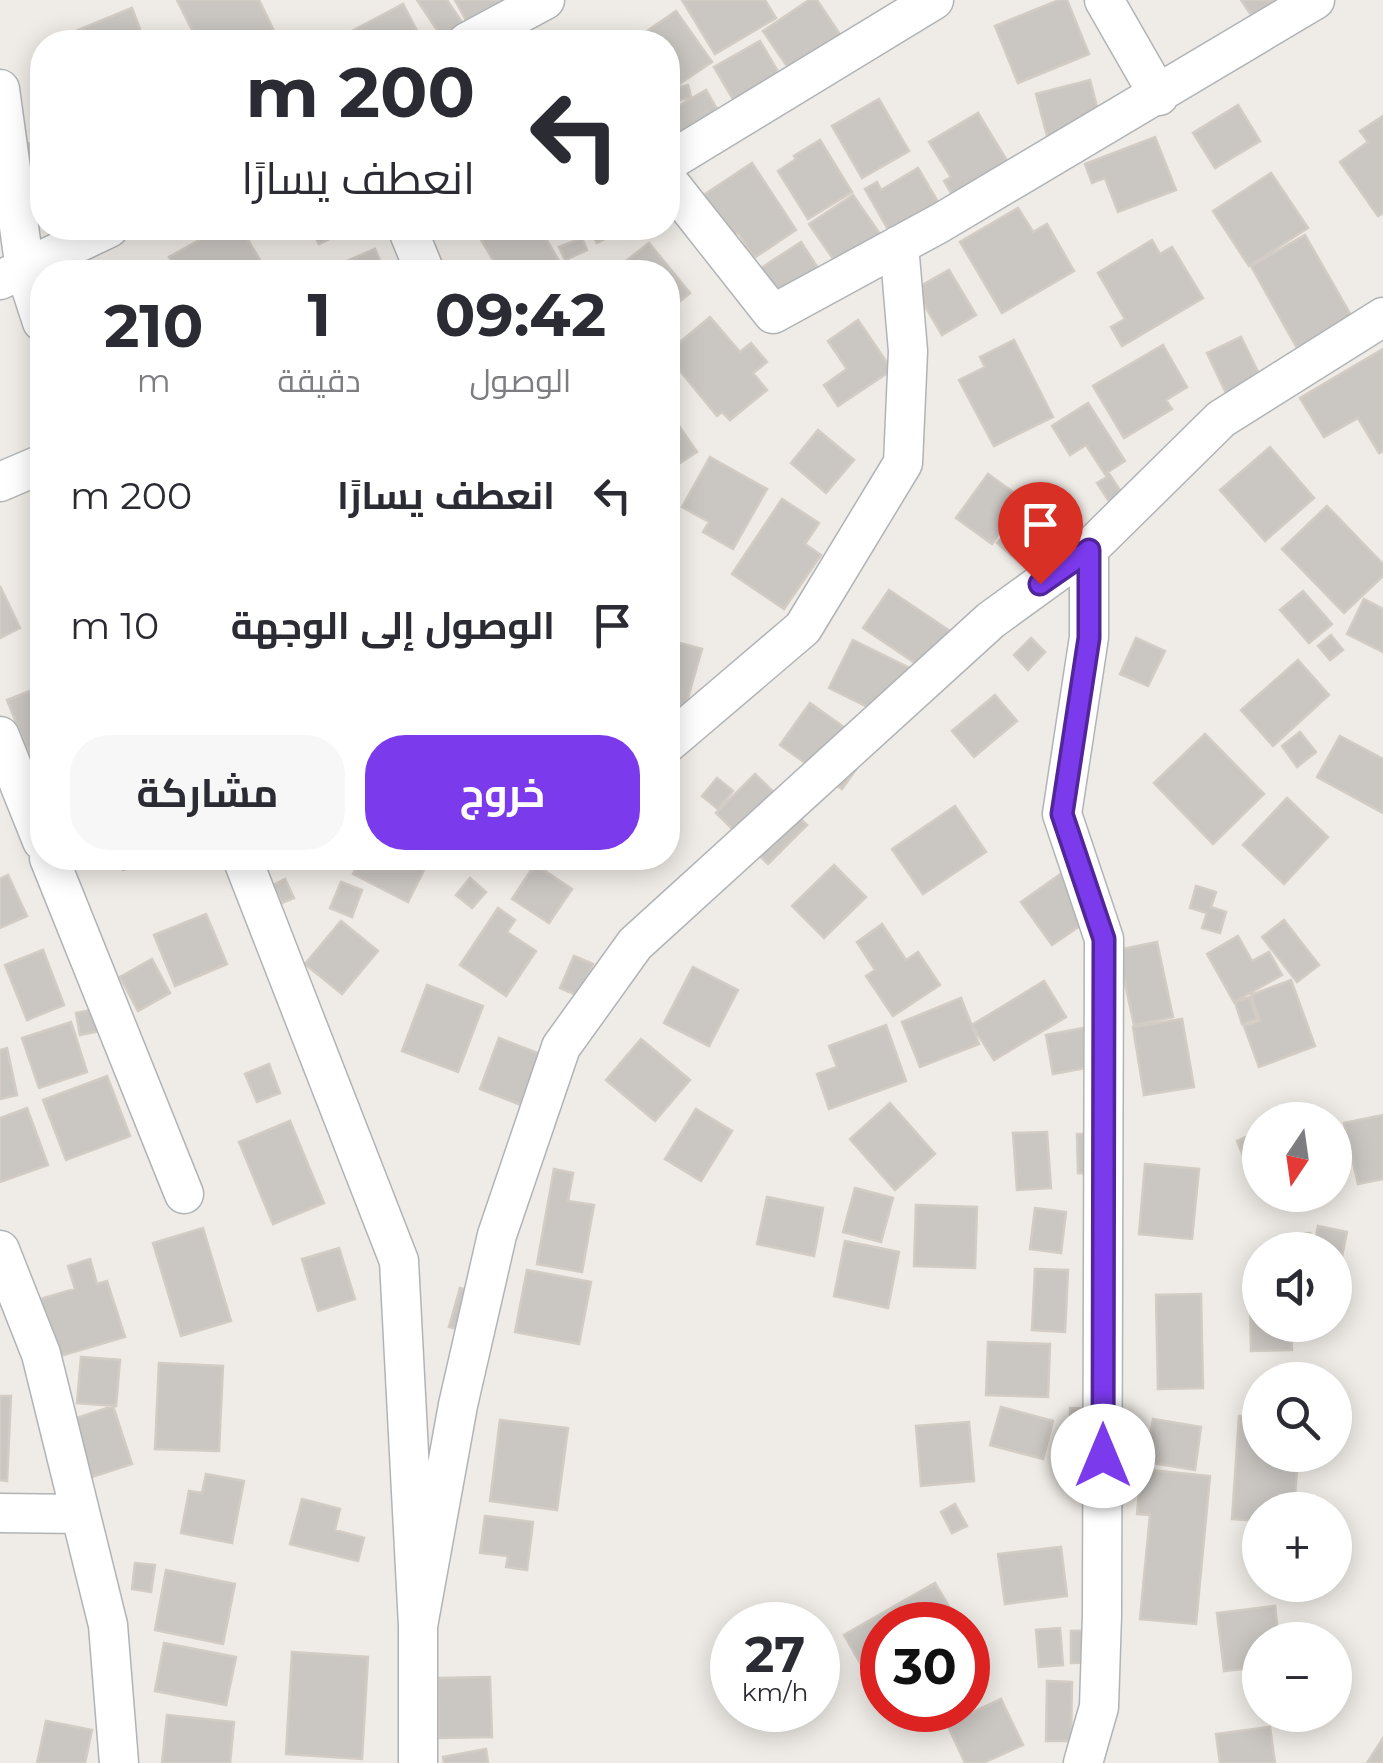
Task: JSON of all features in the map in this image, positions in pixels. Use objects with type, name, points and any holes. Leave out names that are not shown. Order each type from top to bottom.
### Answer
[{"type":"street","points":[[489,30],[545,0]]},
{"type":"street","points":[[680,155],[934,0]]},
{"type":"street","points":[[1104,0],[1159,96]]},
{"type":"street","points":[[680,196],[772,314],[1159,96],[1315,0]]},
{"type":"street","points":[[0,89],[12,275],[30,303]]},
{"type":"street","points":[[43,260],[84,240]]},
{"type":"street","points":[[680,733],[803,628],[903,463],[908,351],[899,245]]},
{"type":"street","points":[[418,1626],[458,1405],[497,1235],[562,1047],[635,944],[992,620],[1089,550],[1221,419],[1383,318]]},
{"type":"street","points":[[0,482],[30,469]]},
{"type":"street","points":[[1083,1763],[1099,1707],[1102,1615],[1104,939],[1062,814],[1089,638],[1089,550]]},
{"type":"street","points":[[0,736],[30,812]]},
{"type":"street","points":[[54,870],[184,1194]]},
{"type":"street","points":[[247,870],[400,1261],[418,1626],[418,1763]]},
{"type":"street","points":[[0,1250],[41,1354],[108,1625],[118,1763]]},
{"type":"street","points":[[0,1513],[80,1514]]},
{"type":"building","points":[[177,0],[259,0],[274,30],[192,30]]},
{"type":"building","points":[[417,0],[447,0],[467,30],[437,30]]},
{"type":"building","points":[[455,0],[540,0],[496,30],[471,30]]},
{"type":"building","points":[[682,0],[765,0],[776,18],[715,54]]},
{"type":"building","points":[[809,0],[817,0],[855,57],[804,91],[763,31]]},
{"type":"building","points":[[1067,0],[1089,54],[1018,83],[995,26]]},
{"type":"building","points":[[1241,0],[1290,0],[1256,22]]},
{"type":"building","points":[[403,4],[417,30],[354,30]]},
{"type":"building","points":[[132,8],[140,30],[78,30]]},
{"type":"building","points":[[676,11],[712,62],[680,84],[680,30],[648,30]]},
{"type":"building","points":[[760,41],[793,97],[747,123],[714,67]]},
{"type":"building","points":[[1090,80],[1101,122],[1047,136],[1036,94]]},
{"type":"building","points":[[688,85],[691,97],[680,100],[680,87]]},
{"type":"building","points":[[706,90],[732,135],[682,164],[680,105]]},
{"type":"building","points":[[879,99],[909,151],[862,178],[832,126]]},
{"type":"building","points":[[1238,105],[1260,141],[1215,168],[1193,133]]},
{"type":"building","points":[[978,113],[1017,177],[961,210],[944,181],[951,177],[929,142]]},
{"type":"building","points":[[1383,116],[1383,213],[1378,216],[1340,162],[1368,142],[1360,131]]},
{"type":"building","points":[[1155,137],[1176,190],[1118,212],[1105,178],[1092,183],[1085,164]]},
{"type":"building","points":[[820,140],[852,192],[808,219],[778,171]]},
{"type":"building","points":[[30,143],[30,174],[24,144]]},
{"type":"building","points":[[752,163],[796,230],[754,258],[738,233],[727,240],[699,198]]},
{"type":"building","points":[[918,168],[948,219],[898,247],[865,189],[877,182],[881,190]]},
{"type":"building","points":[[1271,173],[1308,228],[1249,266],[1213,211]]},
{"type":"building","points":[[853,195],[891,250],[847,279],[809,224]]},
{"type":"building","points":[[1018,208],[1033,232],[1047,224],[1074,271],[1002,313],[960,242]]},
{"type":"building","points":[[1305,235],[1352,317],[1297,348],[1251,266]]},
{"type":"building","points":[[199,240],[248,240],[260,260],[171,260],[169,257]]},
{"type":"building","points":[[481,240],[547,240],[558,260],[493,260]]},
{"type":"building","points":[[583,240],[587,250],[565,260],[559,247]]},
{"type":"building","points":[[1152,240],[1160,254],[1172,247],[1203,298],[1122,346],[1111,327],[1125,319],[1098,273]]},
{"type":"building","points":[[801,242],[835,294],[789,324],[755,272]]},
{"type":"building","points":[[649,243],[663,260],[627,260]]},
{"type":"building","points":[[375,249],[380,260],[349,260]]},
{"type":"building","points":[[949,270],[976,315],[942,335],[915,289]]},
{"type":"building","points":[[680,281],[690,293],[680,301]]},
{"type":"building","points":[[710,317],[740,352],[751,343],[767,362],[753,373],[767,390],[730,420],[722,412],[717,416],[680,371],[680,342]]},
{"type":"building","points":[[858,320],[892,370],[838,406],[824,385],[847,369],[828,341]]},
{"type":"building","points":[[1241,337],[1261,378],[1227,395],[1207,353]]},
{"type":"building","points":[[1014,340],[1053,417],[994,446],[959,380],[985,367],[980,357]]},
{"type":"building","points":[[1163,345],[1187,387],[1166,400],[1172,409],[1124,438],[1093,386]]},
{"type":"building","points":[[1383,349],[1383,451],[1379,453],[1358,418],[1324,437],[1300,398]]},
{"type":"building","points":[[1088,403],[1125,461],[1108,472],[1127,501],[1114,509],[1097,483],[1107,477],[1086,445],[1070,455],[1052,426]]},
{"type":"building","points":[[680,427],[697,452],[680,463]]},
{"type":"building","points":[[818,430],[854,460],[826,493],[791,463]]},
{"type":"building","points":[[1270,447],[1314,498],[1265,541],[1220,490]]},
{"type":"building","points":[[710,457],[767,489],[733,549],[703,532],[709,522],[682,507]]},
{"type":"building","points":[[988,474],[1023,499],[992,544],[956,518]]},
{"type":"building","points":[[782,499],[819,523],[805,544],[821,555],[784,609],[732,574]]},
{"type":"building","points":[[1031,505],[1064,533],[1030,572],[997,543]]},
{"type":"building","points":[[1327,506],[1383,564],[1383,576],[1344,613],[1282,549]]},
{"type":"building","points":[[0,586],[20,628],[0,638]]},
{"type":"building","points":[[889,590],[950,631],[924,669],[863,628]]},
{"type":"building","points":[[1303,591],[1332,624],[1309,643],[1280,610]]},
{"type":"building","points":[[1364,599],[1383,609],[1383,652],[1347,634]]},
{"type":"building","points":[[1331,635],[1343,650],[1330,660],[1318,646]]},
{"type":"building","points":[[1031,638],[1045,652],[1028,670],[1014,655]]},
{"type":"building","points":[[1136,638],[1165,651],[1148,686],[1120,674]]},
{"type":"building","points":[[853,640],[926,676],[902,724],[829,688]]},
{"type":"building","points":[[680,643],[702,649],[685,708],[680,707]]},
{"type":"building","points":[[1298,660],[1329,695],[1273,746],[1241,710]]},
{"type":"building","points":[[30,691],[30,757],[7,700]]},
{"type":"building","points":[[995,695],[1017,721],[974,757],[952,731]]},
{"type":"building","points":[[810,703],[872,747],[842,789],[780,745]]},
{"type":"building","points":[[1300,732],[1316,752],[1297,767],[1282,746]]},
{"type":"building","points":[[1205,734],[1264,794],[1213,844],[1154,783]]},
{"type":"building","points":[[1340,736],[1383,759],[1383,813],[1317,777]]},
{"type":"building","points":[[755,774],[807,825],[768,864],[716,813]]},
{"type":"building","points":[[717,778],[733,791],[718,809],[702,796]]},
{"type":"building","points":[[1287,798],[1328,837],[1284,884],[1243,845]]},
{"type":"building","points":[[955,806],[986,852],[923,894],[892,849]]},
{"type":"building","points":[[834,865],[866,897],[824,938],[792,906]]},
{"type":"building","points":[[355,870],[424,870],[408,902],[353,874]]},
{"type":"building","points":[[531,870],[544,870],[572,889],[549,923],[512,899]]},
{"type":"building","points":[[1062,873],[1093,917],[1052,945],[1021,902]]},
{"type":"building","points":[[8,875],[27,916],[0,928],[0,879]]},
{"type":"building","points":[[470,878],[486,892],[472,908],[456,895]]},
{"type":"building","points":[[285,879],[294,898],[282,903],[273,885]]},
{"type":"building","points":[[341,882],[362,890],[352,917],[330,908]]},
{"type":"building","points":[[1196,886],[1216,892],[1211,907],[1226,912],[1220,933],[1202,928],[1207,913],[1190,908]]},
{"type":"building","points":[[498,908],[515,920],[507,932],[536,951],[506,996],[460,965]]},
{"type":"building","points":[[206,914],[227,964],[175,986],[154,935]]},
{"type":"building","points":[[1284,920],[1319,965],[1297,982],[1262,937]]},
{"type":"building","points":[[341,921],[378,951],[342,994],[305,964]]},
{"type":"building","points":[[882,924],[906,960],[918,952],[940,985],[893,1016],[866,976],[875,970],[857,942]]},
{"type":"building","points":[[1238,936],[1252,961],[1269,952],[1282,975],[1234,1002],[1207,954]]},
{"type":"building","points":[[1157,942],[1173,1017],[1134,1025],[1118,950]]},
{"type":"building","points":[[43,950],[64,1005],[27,1020],[5,965]]},
{"type":"building","points":[[574,956],[593,964],[579,996],[560,988]]},
{"type":"building","points":[[152,959],[170,993],[138,1011],[120,977]]},
{"type":"building","points":[[693,967],[738,990],[709,1046],[664,1023]]},
{"type":"building","points":[[1291,980],[1315,1046],[1259,1067],[1244,1026],[1260,1021],[1251,995]]},
{"type":"building","points":[[1044,981],[1066,1017],[994,1060],[972,1025]]},
{"type":"building","points":[[427,985],[483,1006],[458,1072],[402,1051]]},
{"type":"building","points":[[1250,997],[1257,1019],[1242,1024],[1235,1002]]},
{"type":"building","points":[[961,998],[979,1044],[920,1067],[902,1022]]},
{"type":"building","points":[[101,1008],[105,1030],[80,1035],[76,1013]]},
{"type":"building","points":[[1182,1019],[1194,1087],[1144,1095],[1133,1027]]},
{"type":"building","points":[[71,1022],[87,1072],[39,1088],[22,1038]]},
{"type":"building","points":[[886,1025],[906,1081],[829,1109],[817,1074],[837,1067],[829,1046]]},
{"type":"building","points":[[1094,1026],[1102,1065],[1053,1074],[1046,1035]]},
{"type":"building","points":[[499,1038],[540,1054],[521,1105],[480,1089]]},
{"type":"building","points":[[641,1039],[690,1080],[655,1121],[606,1080]]},
{"type":"building","points":[[7,1048],[17,1095],[0,1099],[0,1050]]},
{"type":"building","points":[[269,1064],[280,1093],[257,1102],[245,1074]]},
{"type":"building","points":[[107,1076],[130,1136],[66,1160],[43,1100]]},
{"type":"building","points":[[890,1103],[935,1154],[895,1190],[850,1139]]},
{"type":"building","points":[[27,1108],[48,1165],[0,1182],[0,1118]]},
{"type":"building","points":[[696,1109],[732,1131],[701,1181],[665,1159]]},
{"type":"building","points":[[1383,1115],[1383,1179],[1358,1184],[1352,1158],[1352,1121]]},
{"type":"building","points":[[290,1121],[324,1203],[273,1224],[239,1142]]},
{"type":"building","points":[[1047,1132],[1051,1188],[1017,1190],[1013,1133]]},
{"type":"building","points":[[1077,1134],[1108,1134],[1108,1174],[1078,1173]]},
{"type":"building","points":[[1145,1164],[1199,1169],[1192,1239],[1139,1234]]},
{"type":"building","points":[[554,1169],[573,1173],[568,1201],[594,1205],[582,1272],[537,1264]]},
{"type":"building","points":[[855,1188],[893,1198],[881,1242],[843,1232]]},
{"type":"building","points":[[767,1197],[823,1208],[814,1256],[757,1244]]},
{"type":"building","points":[[916,1205],[977,1207],[975,1268],[914,1266]]},
{"type":"building","points":[[1035,1208],[1066,1212],[1061,1253],[1030,1249]]},
{"type":"building","points":[[1318,1226],[1347,1232],[1317,1232]]},
{"type":"building","points":[[203,1228],[231,1321],[181,1336],[153,1243]]},
{"type":"building","points":[[845,1241],[899,1252],[888,1308],[834,1296]]},
{"type":"building","points":[[339,1248],[355,1299],[318,1311],[302,1259]]},
{"type":"building","points":[[90,1259],[97,1284],[107,1281],[125,1337],[50,1359],[33,1301],[75,1289],[68,1266]]},
{"type":"building","points":[[1035,1269],[1068,1270],[1065,1332],[1032,1330]]},
{"type":"building","points":[[527,1270],[591,1282],[579,1344],[515,1332]]},
{"type":"building","points":[[460,1288],[482,1294],[470,1333],[449,1327]]},
{"type":"building","points":[[1201,1294],[1203,1388],[1158,1389],[1156,1295]]},
{"type":"building","points":[[988,1342],[1050,1344],[1048,1397],[986,1395]]},
{"type":"building","points":[[1251,1342],[1292,1342],[1292,1350],[1251,1351]]},
{"type":"building","points":[[81,1357],[120,1360],[116,1406],[77,1403]]},
{"type":"building","points":[[159,1363],[223,1366],[219,1451],[155,1449]]},
{"type":"building","points":[[0,1396],[11,1396],[7,1481],[0,1480]]},
{"type":"building","points":[[113,1406],[132,1464],[83,1480],[64,1422]]},
{"type":"building","points":[[1001,1407],[1053,1421],[1043,1459],[990,1445]]},
{"type":"building","points":[[1070,1408],[1097,1409],[1097,1436],[1070,1436]]},
{"type":"building","points":[[1242,1416],[1242,1472],[1297,1472],[1295,1492],[1242,1492],[1242,1520],[1232,1519]]},
{"type":"building","points":[[1153,1419],[1201,1427],[1195,1470],[1146,1462]]},
{"type":"building","points":[[500,1420],[568,1428],[557,1510],[490,1501]]},
{"type":"building","points":[[969,1422],[974,1481],[921,1486],[916,1426]]},
{"type":"building","points":[[1141,1469],[1210,1476],[1196,1624],[1140,1619],[1150,1515],[1137,1514]]},
{"type":"building","points":[[206,1474],[244,1481],[232,1543],[181,1533],[189,1491],[202,1493]]},
{"type":"building","points":[[302,1499],[340,1509],[335,1530],[364,1538],[358,1561],[290,1544]]},
{"type":"building","points":[[955,1504],[967,1526],[952,1533],[941,1512]]},
{"type":"building","points":[[485,1516],[533,1522],[527,1570],[506,1567],[508,1556],[480,1553]]},
{"type":"building","points":[[1061,1547],[1067,1596],[1005,1604],[998,1554]]},
{"type":"building","points":[[135,1563],[155,1565],[151,1592],[132,1589]]},
{"type":"building","points":[[166,1570],[235,1584],[223,1644],[155,1630]]},
{"type":"building","points":[[935,1583],[946,1602],[902,1602]]},
{"type":"building","points":[[1275,1606],[1277,1622],[1242,1622],[1242,1669],[1224,1671],[1217,1613]]},
{"type":"building","points":[[860,1626],[860,1663],[844,1635]]},
{"type":"building","points":[[1060,1628],[1063,1665],[1039,1667],[1036,1630]]},
{"type":"building","points":[[1110,1630],[1110,1662],[1071,1663],[1071,1631]]},
{"type":"building","points":[[164,1643],[236,1657],[226,1705],[155,1691]]},
{"type":"building","points":[[292,1652],[368,1657],[362,1759],[286,1754]]},
{"type":"building","points":[[490,1677],[492,1737],[439,1738],[438,1678]]},
{"type":"building","points":[[1047,1681],[1072,1682],[1071,1741],[1046,1741]]},
{"type":"building","points":[[1001,1699],[1023,1745],[983,1763],[965,1763],[951,1732],[990,1732],[990,1704]]},
{"type":"building","points":[[167,1715],[234,1722],[230,1763],[162,1763]]},
{"type":"building","points":[[46,1721],[92,1730],[85,1763],[37,1763]]},
{"type":"building","points":[[1271,1732],[1275,1763],[1220,1763],[1216,1734]]},
{"type":"building","points":[[1383,1738],[1383,1763],[1367,1763]]},
{"type":"building","points":[[486,1749],[488,1763],[444,1763],[443,1757]]},
{"type":"route","points":[[1040,584],[1089,550],[1089,638],[1062,814],[1104,939],[1103,1456]]}]
